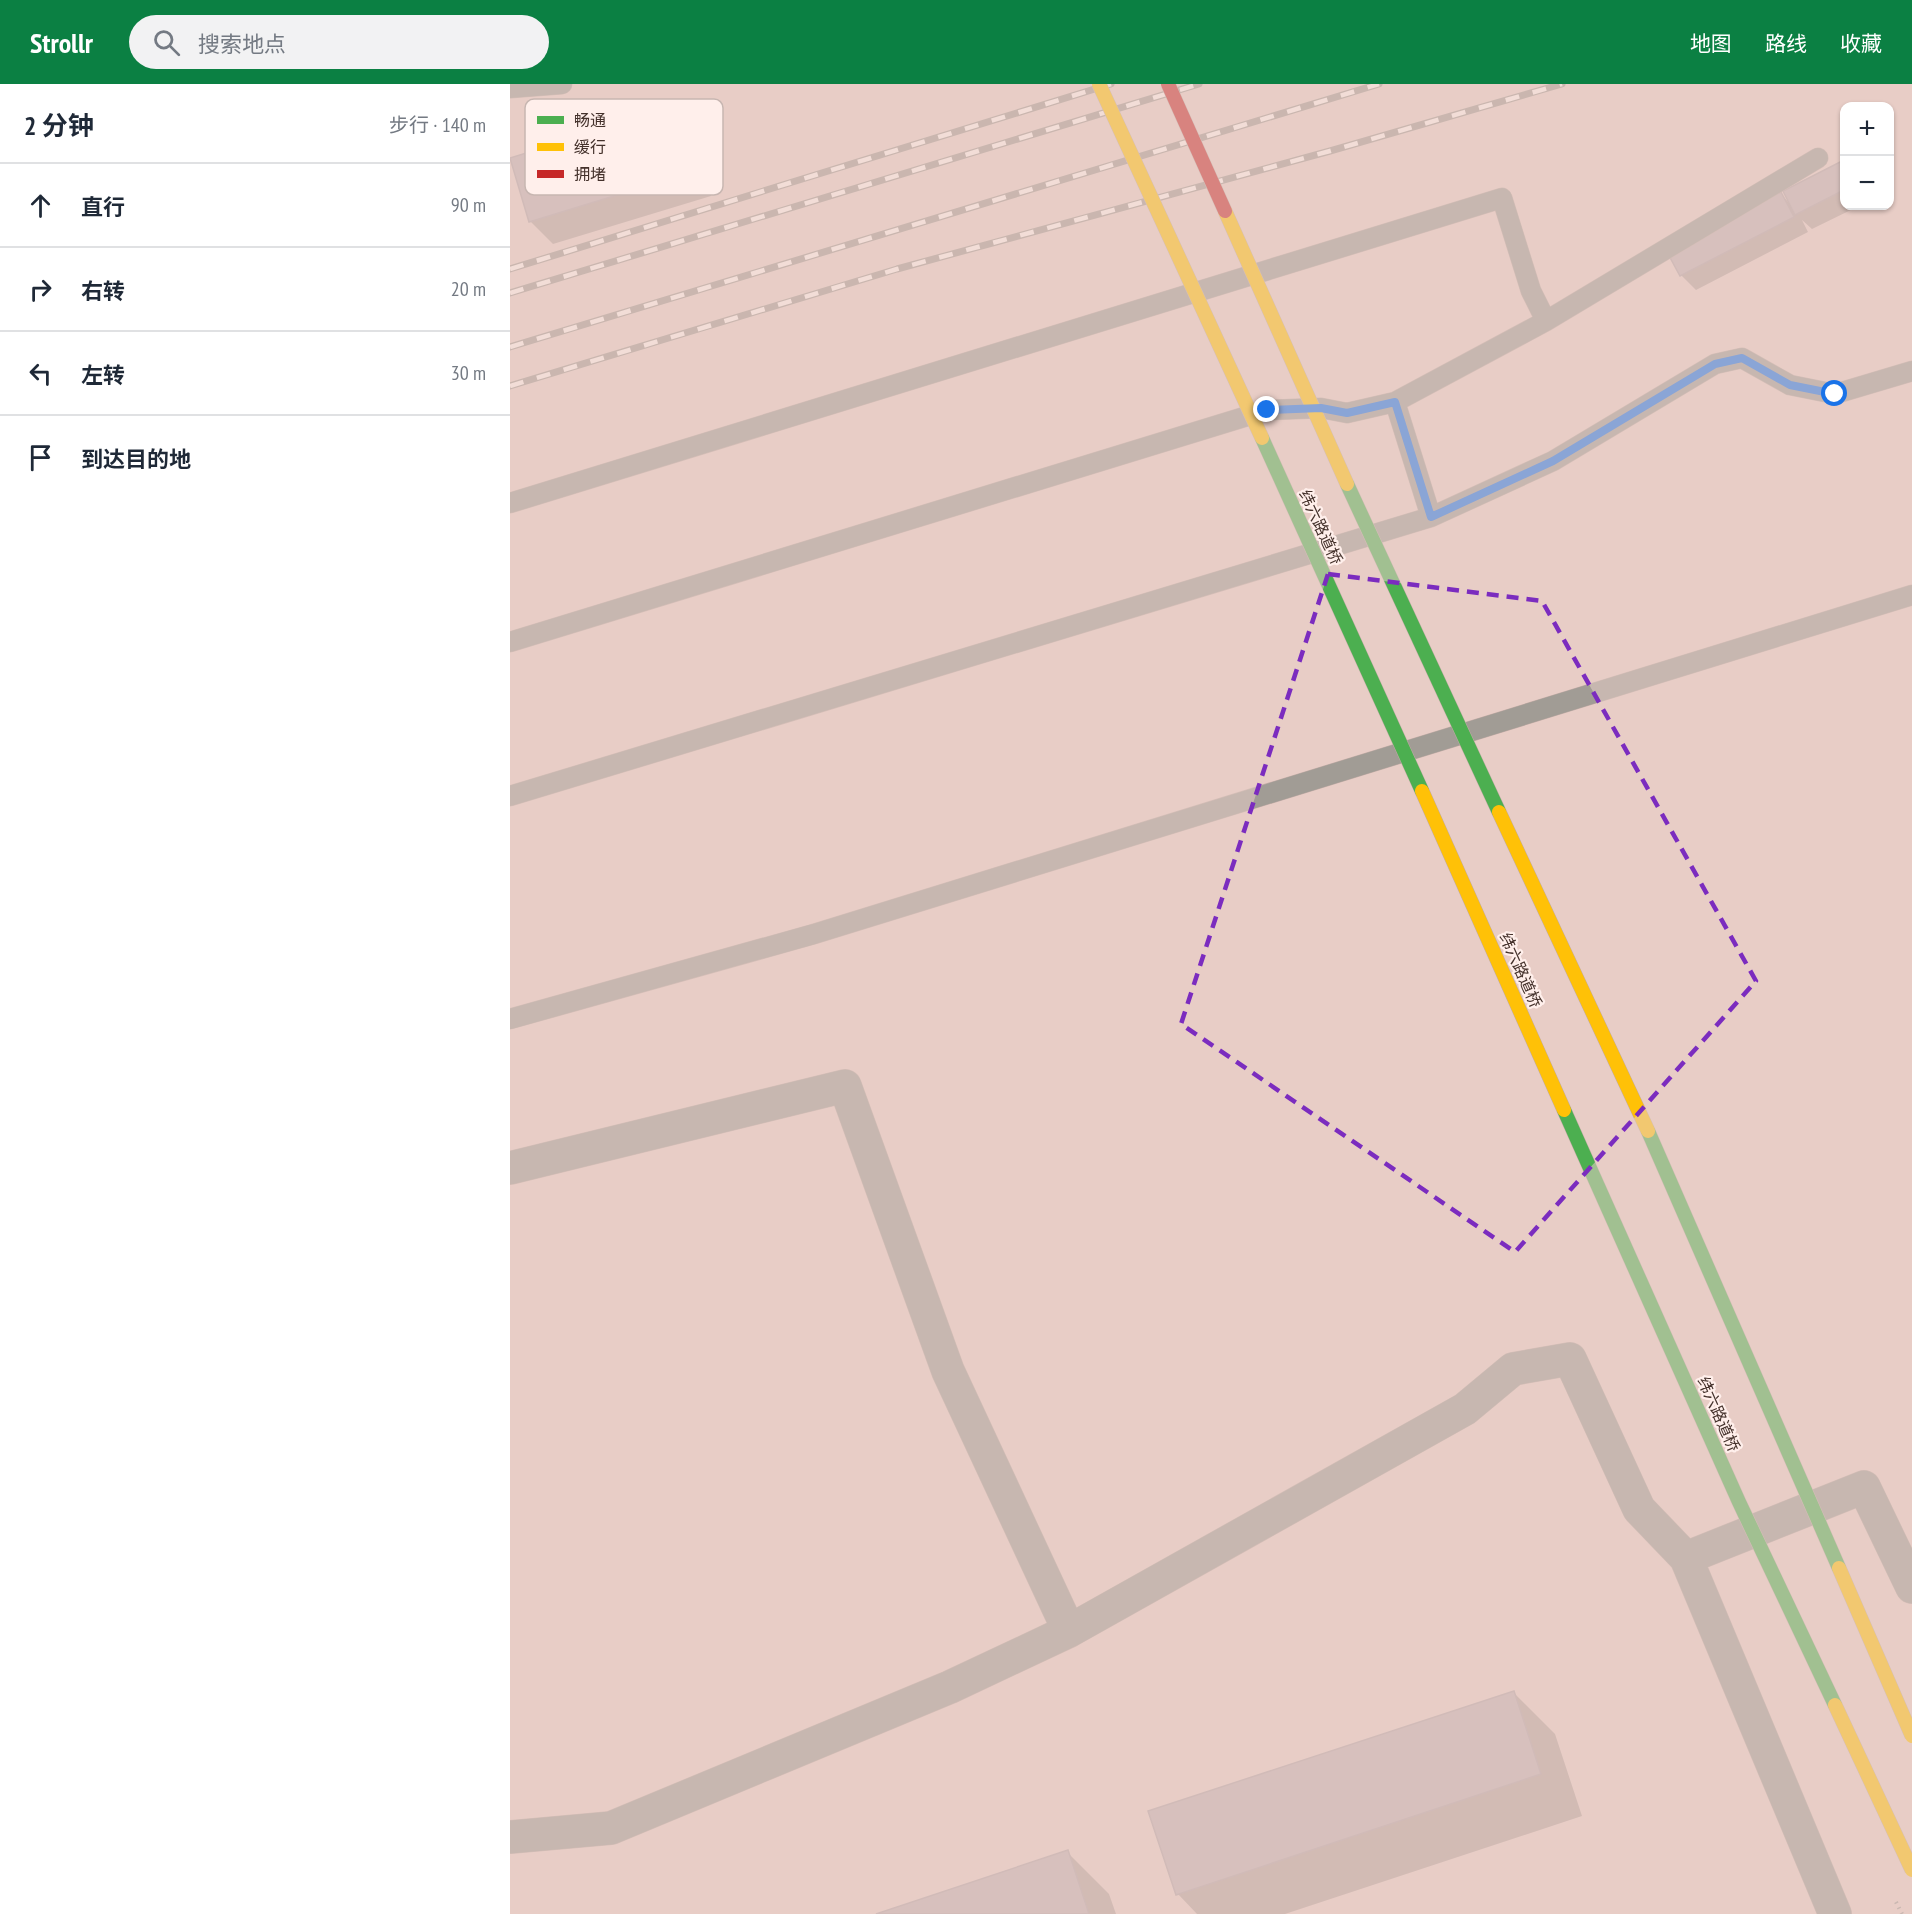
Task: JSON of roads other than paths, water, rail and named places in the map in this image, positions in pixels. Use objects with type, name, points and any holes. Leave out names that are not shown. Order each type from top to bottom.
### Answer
[{"type":"main road","name":"纬六路道桥","points":[[1099,84],[1380,696],[1739,1502],[1912,1870]]},
{"type":"main road","points":[[1168,84],[1361,516],[1672,1183],[1912,1736]]},
{"type":"street","points":[[510,1168],[845,1086],[948,1371],[1069,1631]]},
{"type":"street","points":[[510,1837],[611,1828],[950,1687],[1069,1631],[1465,1409],[1513,1370],[1570,1359],[1639,1509],[1686,1558],[1835,1914]]},
{"type":"street","points":[[1686,1558],[1864,1487],[1912,1587]]},
{"type":"lane","points":[[510,88],[562,84]]},
{"type":"lane","points":[[510,642],[1267,410],[1321,408],[1347,413],[1395,402],[1546,321],[1818,158]]},
{"type":"lane","points":[[510,503],[1502,198],[1531,291],[1546,321]]},
{"type":"lane","points":[[510,796],[1431,517],[1553,461],[1715,364],[1742,358],[1790,385],[1835,394],[1912,371]]},
{"type":"lane","points":[[1395,402],[1431,517]]},
{"type":"lane","points":[[510,1019],[814,934],[1912,595]]},
{"type":"railway","points":[[510,269],[1111,84]]},
{"type":"railway","points":[[510,293],[1199,84]]},
{"type":"railway","points":[[510,347],[1379,84]]},
{"type":"railway","points":[[510,386],[897,269],[1330,151],[1562,84]]}]
